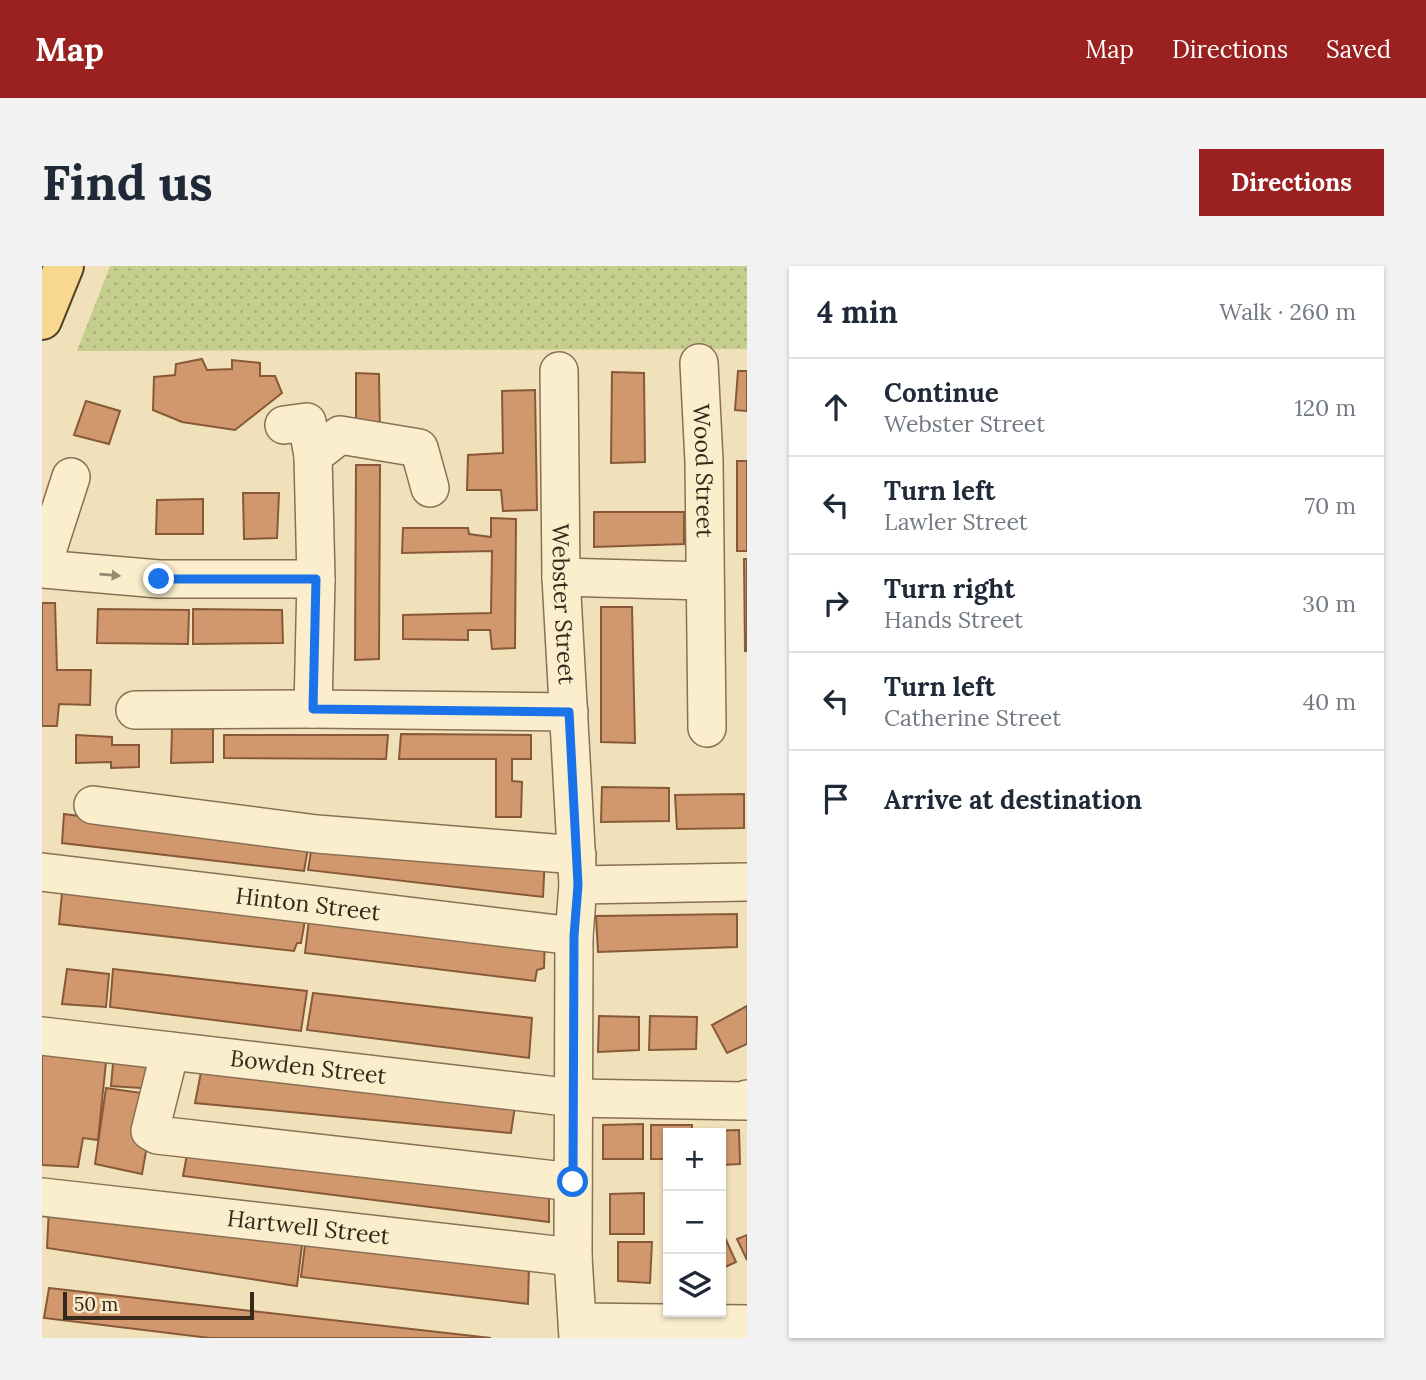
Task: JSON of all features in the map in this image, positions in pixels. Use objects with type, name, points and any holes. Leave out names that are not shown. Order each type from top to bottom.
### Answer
[{"type":"main road","points":[[42,320],[64,266]]},
{"type":"street","name":"Wood Street","points":[[699,363],[704,461],[707,727]]},
{"type":"street","name":"Webster Street","points":[[559,371],[561,578],[577,870],[574,936],[573,1257],[578,1330]]},
{"type":"street","points":[[284,425],[307,422],[313,456],[316,579],[313,709]]},
{"type":"street","points":[[313,456],[340,435],[419,448],[430,488]]},
{"type":"street","points":[[71,477],[42,568],[159,579],[316,579]]},
{"type":"street","points":[[561,578],[704,581]]},
{"type":"street","points":[[135,710],[569,712]]},
{"type":"street","points":[[93,806],[577,870],[747,882]]},
{"type":"street","name":"Hinton Street","points":[[42,872],[574,936]]},
{"type":"street","name":"Bowden Street","points":[[42,1036],[574,1098],[747,1099]]},
{"type":"street","points":[[170,1051],[150,1131],[157,1135],[573,1182]]},
{"type":"street","name":"Hartwell Street","points":[[42,1197],[573,1257]]},
{"type":"street","points":[[578,1330],[747,1324]]},
{"type":"green space","points":[[110,266],[747,266],[747,349],[77,351]]},
{"type":"building","points":[[202,359],[207,370],[232,369],[232,360],[260,363],[260,376],[275,376],[282,393],[235,430],[182,422],[153,410],[154,377],[175,375],[176,364]]},
{"type":"building","points":[[738,371],[747,371],[747,411],[735,410]]},
{"type":"building","points":[[612,372],[644,373],[645,462],[611,463]]},
{"type":"building","points":[[356,373],[379,374],[380,437],[356,434]]},
{"type":"building","points":[[535,390],[537,510],[503,511],[501,490],[467,490],[468,455],[503,453],[502,391]]},
{"type":"building","points":[[86,401],[120,411],[109,444],[74,435]]},
{"type":"building","points":[[737,461],[747,461],[747,551],[737,551]]},
{"type":"building","points":[[356,465],[380,465],[379,659],[355,660]]},
{"type":"building","points":[[243,493],[279,493],[277,538],[244,539]]},
{"type":"building","points":[[203,499],[203,534],[156,534],[157,500]]},
{"type":"building","points":[[594,512],[684,512],[684,544],[594,547]]},
{"type":"building","points":[[491,518],[516,519],[515,648],[492,649],[490,630],[468,630],[468,640],[403,639],[403,615],[491,613],[492,551],[402,553],[403,528],[468,528],[469,534],[491,537]]},
{"type":"building","points":[[744,559],[747,559],[747,651],[745,651]]},
{"type":"building","points":[[42,603],[55,603],[57,670],[91,670],[90,705],[59,704],[57,726],[42,726]]},
{"type":"building","points":[[601,607],[632,607],[635,743],[601,742]]},
{"type":"building","points":[[98,609],[189,610],[188,644],[97,643]]},
{"type":"building","points":[[193,609],[282,610],[283,643],[193,644]]},
{"type":"building","points":[[172,729],[213,729],[213,762],[171,763]]},
{"type":"building","points":[[401,734],[531,735],[531,759],[512,759],[512,781],[522,782],[521,817],[496,817],[496,759],[399,759]]},
{"type":"building","points":[[76,735],[112,737],[112,745],[139,745],[139,767],[111,768],[111,762],[76,763]]},
{"type":"building","points":[[224,735],[388,735],[386,759],[224,758]]},
{"type":"building","points":[[602,787],[669,788],[669,821],[601,822]]},
{"type":"building","points":[[744,794],[744,828],[677,829],[675,795]]},
{"type":"building","points":[[64,814],[310,837],[304,871],[62,843]]},
{"type":"building","points":[[313,839],[545,856],[543,897],[308,870]]},
{"type":"building","points":[[63,883],[307,909],[301,943],[297,943],[294,951],[59,924]]},
{"type":"building","points":[[310,911],[545,938],[544,968],[537,970],[535,981],[305,953]]},
{"type":"building","points":[[737,914],[737,947],[598,952],[596,916]]},
{"type":"building","points":[[67,969],[109,974],[106,1007],[62,1004]]},
{"type":"building","points":[[113,969],[307,991],[301,1031],[110,1007]]},
{"type":"building","points":[[313,993],[532,1018],[529,1058],[307,1030]]},
{"type":"building","points":[[747,1006],[747,1044],[727,1053],[712,1025]]},
{"type":"building","points":[[599,1016],[639,1017],[639,1050],[598,1052]]},
{"type":"building","points":[[650,1016],[697,1017],[696,1049],[649,1050]]},
{"type":"building","points":[[42,1044],[107,1052],[98,1140],[83,1138],[78,1167],[42,1165]]},
{"type":"building","points":[[114,1052],[165,1058],[155,1089],[111,1086]]},
{"type":"building","points":[[203,1062],[516,1099],[511,1133],[195,1103]]},
{"type":"building","points":[[106,1088],[156,1095],[142,1174],[95,1164]]},
{"type":"building","points":[[643,1124],[643,1159],[603,1159],[603,1125]]},
{"type":"building","points":[[651,1125],[692,1125],[692,1128],[663,1128],[663,1159],[651,1159]]},
{"type":"building","points":[[726,1130],[739,1130],[740,1164],[726,1165]]},
{"type":"building","points":[[189,1144],[549,1184],[549,1222],[183,1176]]},
{"type":"building","points":[[644,1193],[644,1234],[610,1234],[610,1194]]},
{"type":"building","points":[[49,1207],[303,1237],[297,1286],[47,1248]]},
{"type":"building","points":[[747,1235],[747,1260],[737,1239]]},
{"type":"building","points":[[306,1237],[529,1265],[528,1304],[301,1277]]},
{"type":"building","points":[[726,1240],[736,1262],[726,1267]]},
{"type":"building","points":[[618,1242],[652,1242],[650,1283],[618,1281]]},
{"type":"building","points":[[49,1288],[491,1338],[210,1338],[44,1318]]},
{"type":"route","points":[[159,579],[316,579],[313,709],[569,712],[578,885],[574,936],[573,1182]]}]
